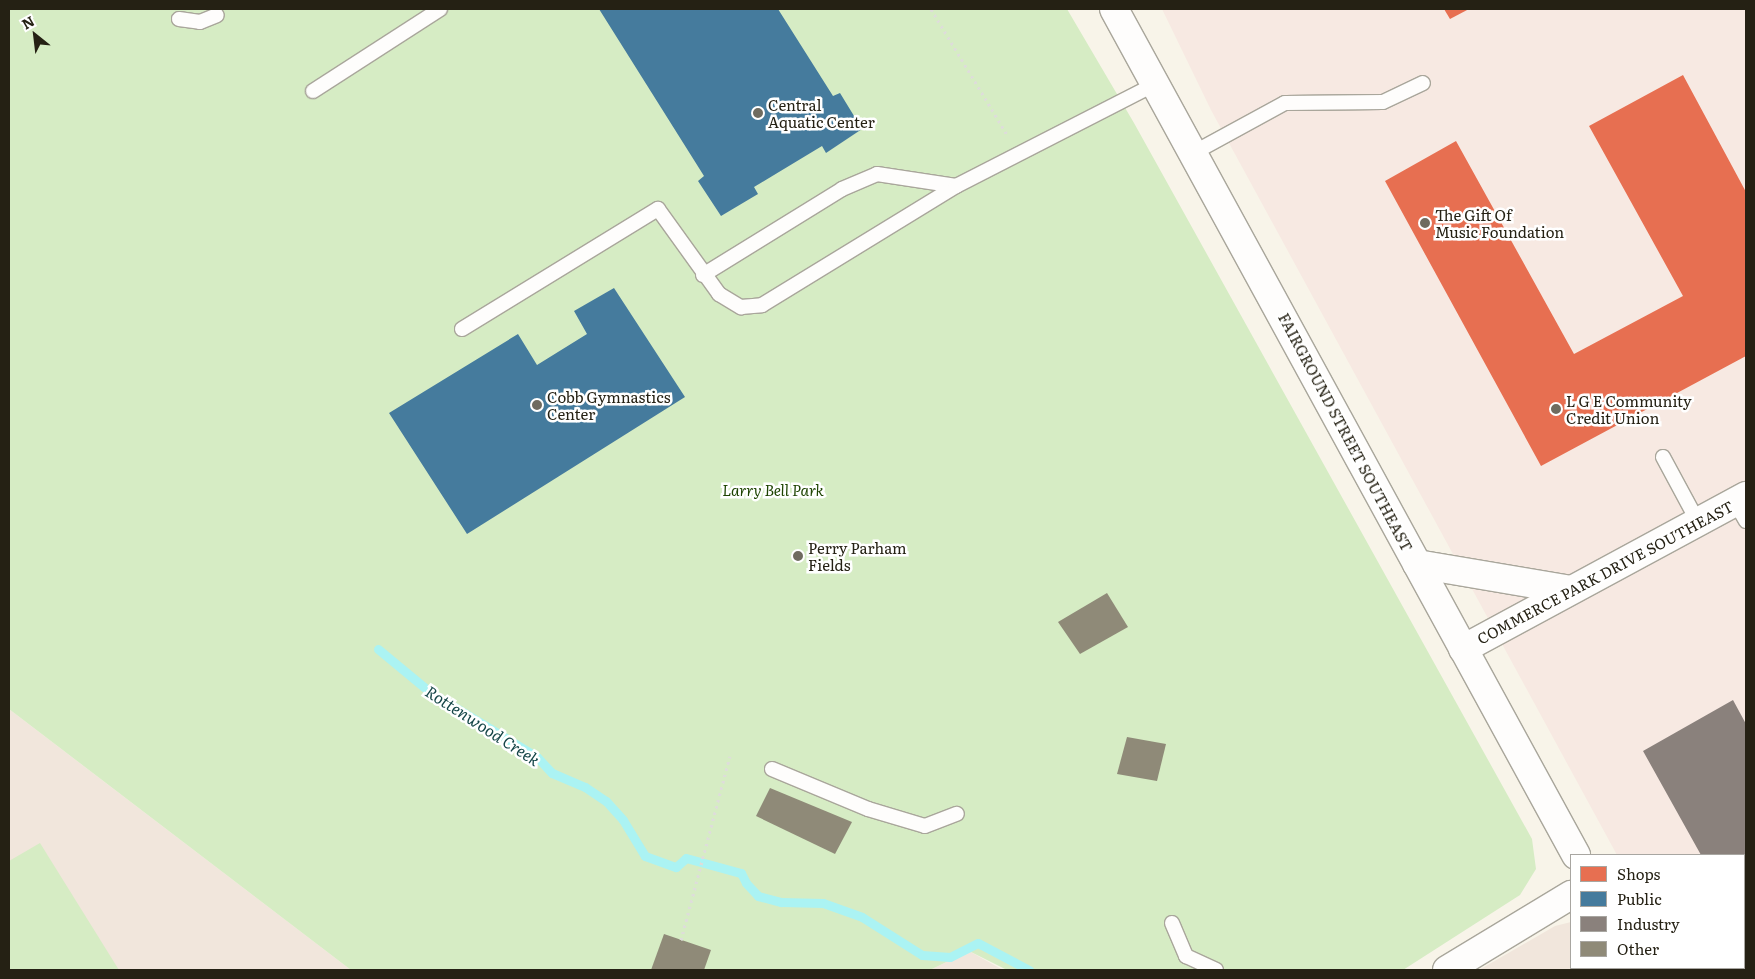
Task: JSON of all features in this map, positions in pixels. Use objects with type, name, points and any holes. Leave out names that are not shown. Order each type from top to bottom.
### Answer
[{"type":"main road","name":"FAIRGROUND STREET SOUTHEAST","points":[[1114,9],[1195,152],[1575,854]]},
{"type":"main road","name":"COMMERCE PARK DRIVE SOUTHEAST","points":[[1463,649],[1698,522],[1743,506]]},
{"type":"main road","points":[[1417,564],[1570,590]]},
{"type":"main road","points":[[1447,970],[1570,896]]},
{"type":"lane","points":[[313,91],[440,9]]},
{"type":"lane","points":[[179,19],[200,22],[218,15]]},
{"type":"lane","points":[[462,329],[658,209],[703,275],[730,303],[741,307],[762,305],[956,186],[1157,83]]},
{"type":"lane","points":[[1195,152],[1285,103],[1310,100],[1383,102],[1423,83]]},
{"type":"lane","points":[[703,275],[842,189],[877,174],[956,186]]},
{"type":"lane","points":[[1663,457],[1698,522]]},
{"type":"lane","points":[[772,769],[868,809],[924,826],[957,814]]},
{"type":"lane","points":[[1172,923],[1186,956],[1216,970]]},
{"type":"path","points":[[932,9],[1018,154]]},
{"type":"path","points":[[681,940],[692,888],[730,756]]},
{"type":"shaded area","points":[[1162,9],[1746,9],[1746,970],[1712,969],[1745,969],[1745,854],[1616,854],[1211,110]]},
{"type":"shaded area","points":[[9,709],[98,777],[351,970],[9,970]]},
{"type":"shaded area","points":[[1570,922],[1570,969],[1657,970],[1479,970],[1555,926]]},
{"type":"shaded area","points":[[969,951],[1003,970],[930,970]]},
{"type":"green space","name":"Larry Bell Park","points":[[9,9],[1067,9],[1134,123],[1532,839],[1536,869],[1520,895],[1403,970],[1007,970],[969,951],[930,970],[351,970],[9,709]]},
{"type":"green space","points":[[40,843],[119,970],[9,970],[9,861]]},
{"type":"building: Shops","points":[[1444,9],[1469,9],[1450,19]]},
{"type":"building: Shops","points":[[1683,75],[1746,192],[1746,356],[1541,466],[1385,181],[1456,141],[1574,354],[1683,296],[1589,126]]},
{"type":"building: Public","name":"Central Aquatic Center","points":[[599,9],[778,9],[833,96],[840,93],[862,129],[826,153],[822,146],[754,187],[758,194],[721,216],[698,181],[704,176]]},
{"type":"building: Public","name":"Cobb Gymnastics Center","points":[[614,288],[685,397],[467,534],[389,413],[518,334],[537,365],[587,334],[574,311]]},
{"type":"building: Industry","points":[[1733,700],[1746,724],[1746,936],[1745,854],[1700,854],[1643,751]]},
{"type":"building: Other","points":[[1107,593],[1128,627],[1080,654],[1058,622]]},
{"type":"building: Other","points":[[1127,737],[1166,744],[1157,781],[1117,774]]},
{"type":"building: Other","points":[[770,788],[852,822],[835,854],[756,816]]},
{"type":"building: Other","points":[[664,934],[711,950],[704,970],[651,970]]},
{"type":"waterway","name":"Rottenwood Creek","points":[[378,649],[430,692],[537,757],[552,773],[585,787],[606,801],[623,820],[645,856],[676,867],[686,858],[741,873],[746,883],[758,896],[781,902],[823,903],[862,917],[922,955],[950,957],[978,943],[1029,970]]},
{"type":"place","name":"Central Aquatic Center","points":[[758,113]]},
{"type":"place","name":"The Gift Of Music Foundation","points":[[1425,223]]},
{"type":"place","name":"Cobb Gymnastics Center","points":[[537,405]]},
{"type":"place","name":"L G E Community Credit Union","points":[[1556,409]]},
{"type":"place","name":"Perry Parham Fields","points":[[798,556]]}]
